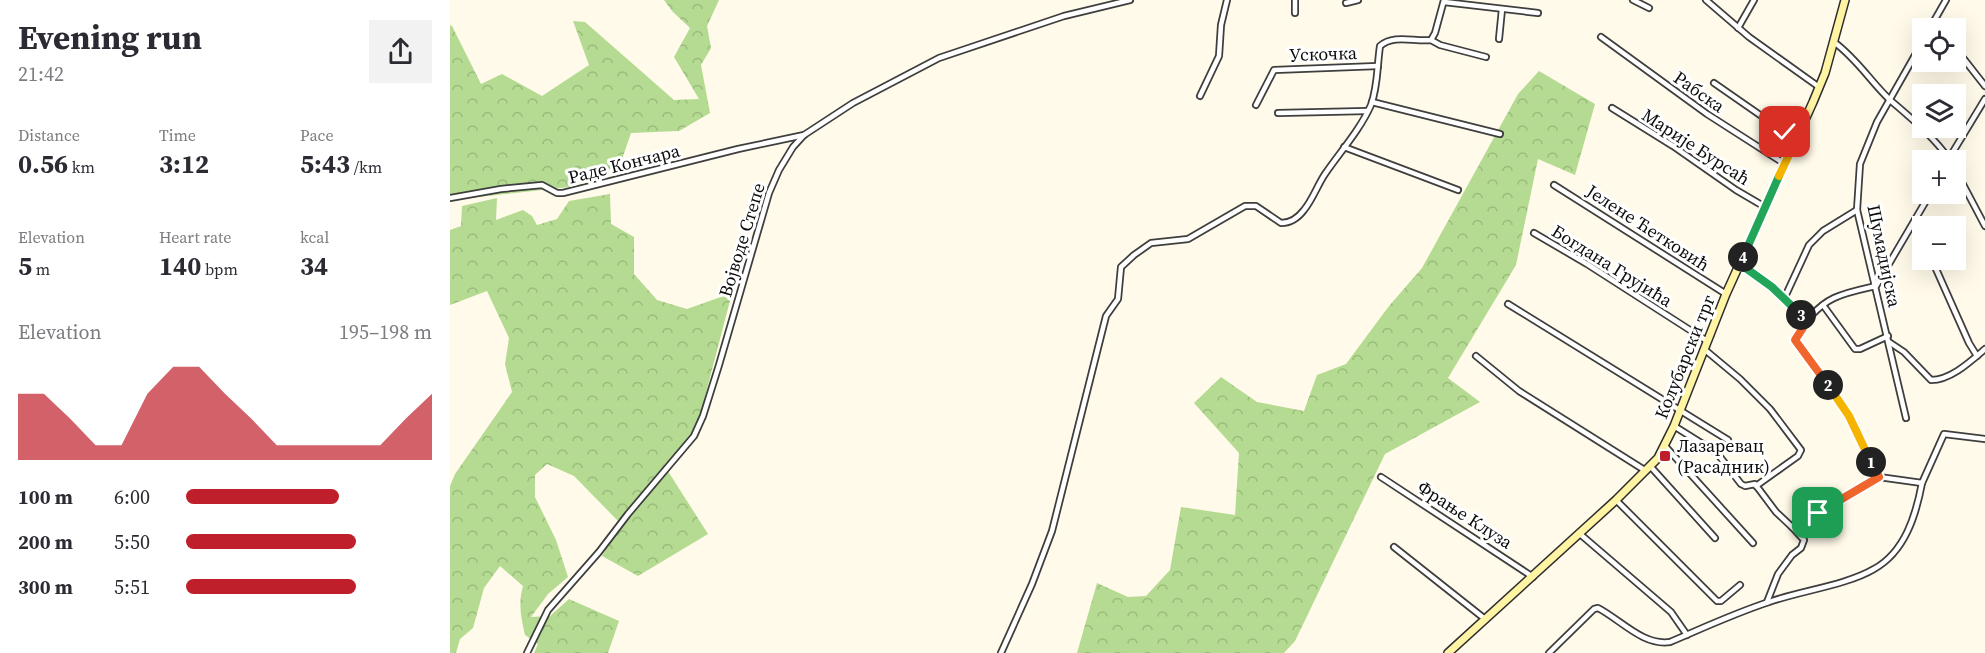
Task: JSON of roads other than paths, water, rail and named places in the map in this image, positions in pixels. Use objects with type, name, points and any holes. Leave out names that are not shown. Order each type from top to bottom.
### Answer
[{"type":"street","name":"Војводе Степе","points":[[527,653],[548,610],[694,436],[703,416],[719,365],[770,193],[792,147],[804,135],[853,102],[939,58],[1064,16],[1130,0]]},
{"type":"street","points":[[1200,96],[1219,56],[1221,24],[1227,0]]},
{"type":"street","points":[[1294,0],[1295,13]]},
{"type":"street","points":[[1346,3],[1358,0]]},
{"type":"street","points":[[1633,0],[1649,8]]},
{"type":"street","points":[[1706,0],[1784,64],[1819,87]]},
{"type":"street","points":[[1738,28],[1754,0]]},
{"type":"street","name":"Колубарски трг","points":[[1448,653],[1649,469],[1665,446],[1726,294],[1819,87],[1845,0]]},
{"type":"street","points":[[1938,18],[1946,0]]},
{"type":"street","points":[[1431,40],[1444,1],[1538,12]]},
{"type":"street","points":[[1499,39],[1502,9]]},
{"type":"street","name":"Рабска","points":[[1601,37],[1707,114],[1785,164]]},
{"type":"street","points":[[1001,653],[1032,584],[1052,531],[1106,316],[1118,299],[1121,267],[1151,243],[1188,239],[1245,206],[1256,206],[1281,223],[1293,221],[1309,204],[1329,169],[1368,111],[1377,83],[1380,46],[1388,40],[1431,40],[1440,45],[1486,57]]},
{"type":"street","points":[[1834,42],[1857,62],[1890,99],[1924,129],[1941,150]]},
{"type":"street","name":"Шумадијска","points":[[1906,418],[1857,210],[1860,164],[1872,132],[1912,60]]},
{"type":"street","points":[[1966,62],[1985,86]]},
{"type":"street","name":"Ускочка","points":[[1256,105],[1274,70],[1378,66]]},
{"type":"street","points":[[1714,83],[1796,140]]},
{"type":"street","points":[[1955,150],[1985,99]]},
{"type":"street","points":[[1372,102],[1500,134]]},
{"type":"street","name":"Марије Бурсаћ","points":[[1612,108],[1765,207]]},
{"type":"street","points":[[1278,113],[1368,111]]},
{"type":"street","name":"Раде Кончара","points":[[450,198],[542,185],[557,193],[563,193],[738,148],[804,135]]},
{"type":"street","points":[[1344,147],[1458,190]]},
{"type":"street","name":"Јелене Ћетковић","points":[[1554,185],[1726,294]]},
{"type":"street","points":[[1966,187],[1985,226]]},
{"type":"street","points":[[1784,299],[1809,245],[1823,231],[1857,210]]},
{"type":"street","points":[[1879,477],[1849,416],[1818,369],[1795,340],[1808,320],[1835,297],[1876,286],[1912,225]]},
{"type":"street","name":"Богдана Грујића","points":[[1534,233],[1707,341]]},
{"type":"street","points":[[1740,264],[1772,287],[1808,320]]},
{"type":"street","points":[[1936,270],[1977,356]]},
{"type":"street","points":[[1508,304],[1728,440]]},
{"type":"street","points":[[1823,305],[1855,350],[1889,339],[1934,381],[1949,375],[1985,349]]},
{"type":"street","points":[[1704,349],[1740,379],[1770,409],[1802,450],[1798,456],[1756,486]]},
{"type":"street","points":[[1476,356],[1519,391],[1649,469],[1715,538]]},
{"type":"street","points":[[1674,426],[1717,453],[1741,484],[1744,486],[1755,484],[1776,512],[1804,540],[1778,574],[1767,602]]},
{"type":"street","points":[[1549,653],[1594,609],[1598,608],[1618,619],[1649,640],[1661,643],[1670,642],[1767,602],[1875,569],[1896,550],[1904,537],[1917,509],[1922,483],[1944,434],[1985,439]]},
{"type":"street","points":[[1665,446],[1752,543]]},
{"type":"street","name":"Фрање Клуза","points":[[1381,477],[1533,577]]},
{"type":"street","points":[[1792,527],[1879,477],[1922,483]]},
{"type":"street","points":[[1616,500],[1717,601],[1721,601],[1740,585]]},
{"type":"street","points":[[1580,534],[1671,612],[1687,635]]},
{"type":"street","points":[[1394,547],[1485,619]]},
{"type":"place","name":"Лазаревац (Расадник)","points":[[1665,456]]}]
